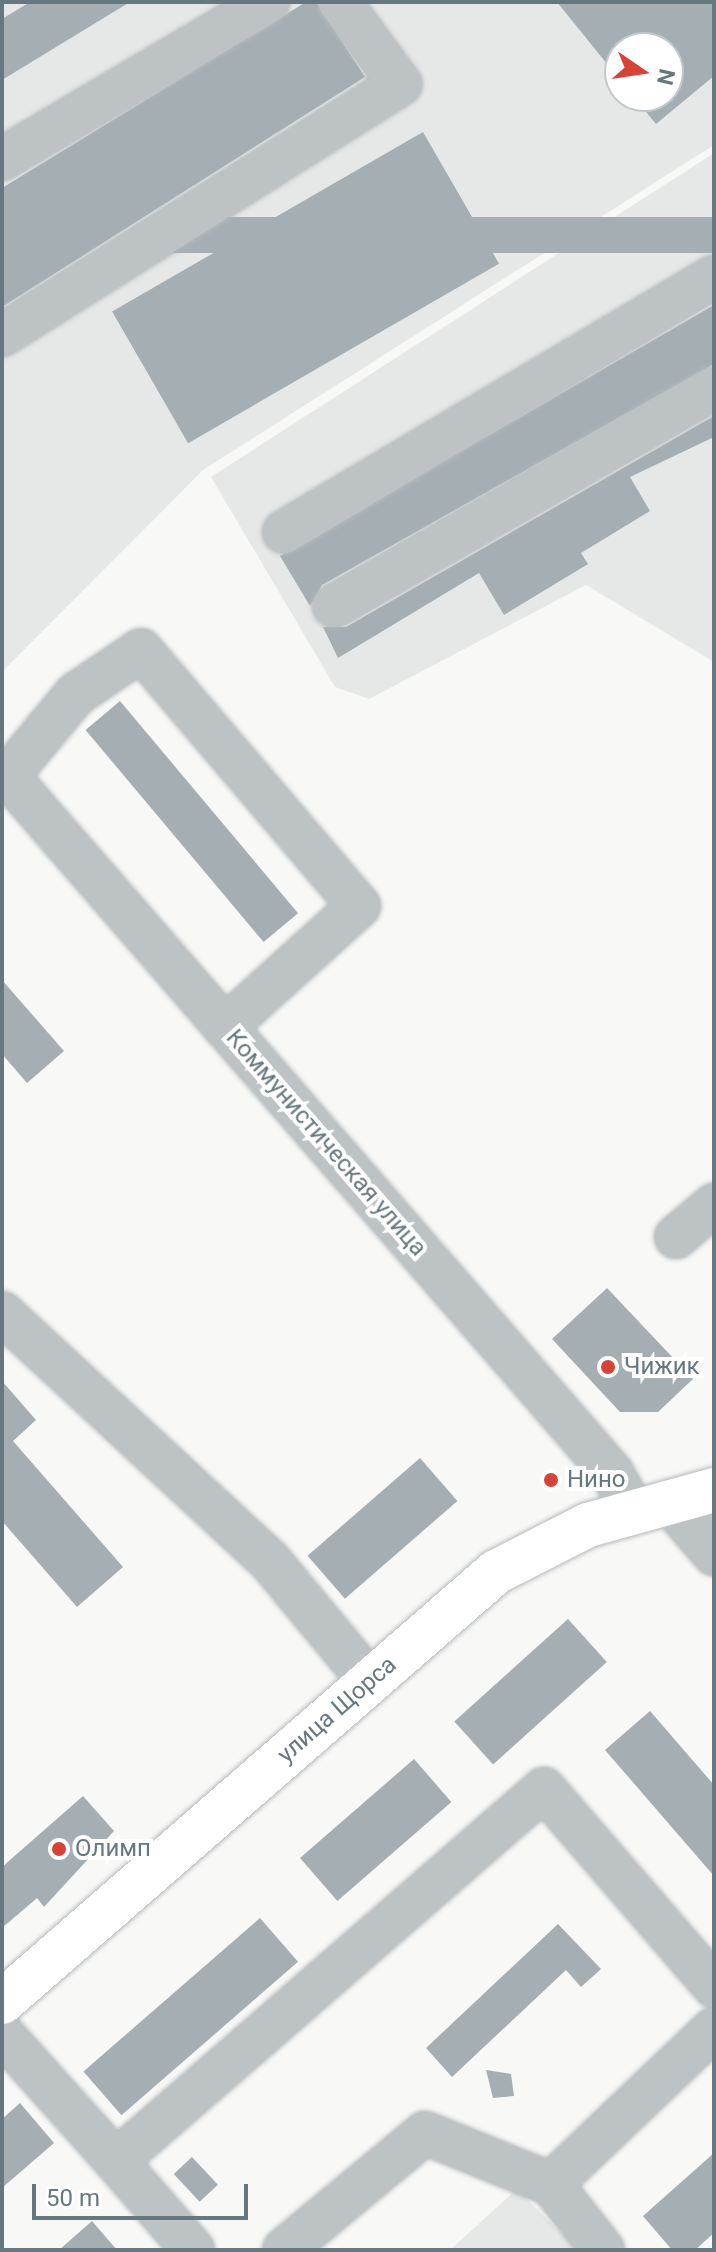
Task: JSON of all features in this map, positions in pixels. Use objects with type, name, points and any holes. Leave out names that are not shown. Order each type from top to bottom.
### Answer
[{"type":"main road","name":"улица Щорса","points":[[2,2002],[370,1682],[523,1554],[714,1490]]},
{"type":"street","points":[[2,159],[268,2]]},
{"type":"street","points":[[2,335],[400,84],[340,2]]},
{"type":"street","points":[[284,532],[714,277]]},
{"type":"street","points":[[334,606],[714,388]]},
{"type":"street","points":[[6,781],[76,694],[141,650],[359,906],[225,1027]]},
{"type":"street","name":"Коммунистическая улица","points":[[6,781],[225,1027],[612,1473],[714,1554]]},
{"type":"street","points":[[676,1237],[714,1205]]},
{"type":"street","points":[[2,1313],[270,1561],[370,1682]]},
{"type":"street","points":[[116,2161],[544,1789],[714,1986]]},
{"type":"street","points":[[551,2184],[714,2029]]},
{"type":"street","points":[[2,2034],[193,2250]]},
{"type":"street","points":[[284,2250],[425,2133],[551,2184],[603,2250]]},
{"type":"shaded area","points":[[2,2],[676,2],[714,53],[714,145],[203,470],[2,672]]},
{"type":"shaded area","points":[[714,153],[714,662],[586,585],[369,699],[335,687],[211,477]]},
{"type":"shaded area","points":[[517,2189],[578,2250],[450,2250]]},
{"type":"building","points":[[30,2],[130,2],[2,80],[2,19]]},
{"type":"building","points":[[306,2],[316,2],[365,77],[2,307],[2,188]]},
{"type":"building","points":[[557,2],[714,2],[714,76],[684,101],[684,32],[604,32],[604,60]]},
{"type":"building","points":[[646,112],[670,112],[656,124]]},
{"type":"building","points":[[423,132],[499,264],[188,443],[112,312]]},
{"type":"building","points":[[173,217],[714,217],[714,253],[173,253]]},
{"type":"building","points":[[714,305],[714,364],[322,585],[310,606],[280,556]]},
{"type":"building","points":[[714,416],[714,437],[630,477],[650,511],[581,553],[588,564],[504,615],[479,573],[338,658],[323,627],[346,627]]},
{"type":"building","points":[[120,701],[298,913],[264,942],[86,730]]},
{"type":"building","points":[[2,980],[64,1051],[27,1083],[2,1054]]},
{"type":"building","points":[[607,1288],[693,1379],[658,1412],[620,1412],[552,1339]]},
{"type":"building","points":[[2,1381],[36,1420],[13,1441],[123,1567],[77,1607],[2,1521]]},
{"type":"building","points":[[420,1458],[457,1501],[345,1599],[308,1556]]},
{"type":"building","points":[[568,1619],[607,1662],[493,1764],[454,1721]]},
{"type":"building","points":[[650,1711],[714,1785],[714,1876],[605,1750]]},
{"type":"building","points":[[414,1759],[451,1802],[337,1901],[300,1858]]},
{"type":"building","name":"Олимп","points":[[83,1796],[114,1831],[44,1907],[37,1898],[2,1928],[2,1867]]},
{"type":"building","points":[[260,1918],[298,1962],[121,2115],[83,2072]]},
{"type":"building","points":[[558,1924],[601,1969],[581,1987],[566,1970],[452,2077],[426,2048]]},
{"type":"building","points":[[486,2070],[511,2074],[514,2096],[493,2098]]},
{"type":"building","points":[[20,2103],[54,2143],[2,2188],[2,2119]]},
{"type":"building","points":[[714,2153],[714,2233],[695,2250],[672,2250],[643,2216]]},
{"type":"building","points":[[192,2157],[218,2185],[200,2202],[174,2174]]},
{"type":"building","points":[[92,2221],[117,2250],[59,2250]]},
{"type":"place","name":"Чижик","points":[[608,1367]]},
{"type":"place","name":"Нино","points":[[551,1480]]},
{"type":"place","name":"Олимп","points":[[59,1849]]}]
